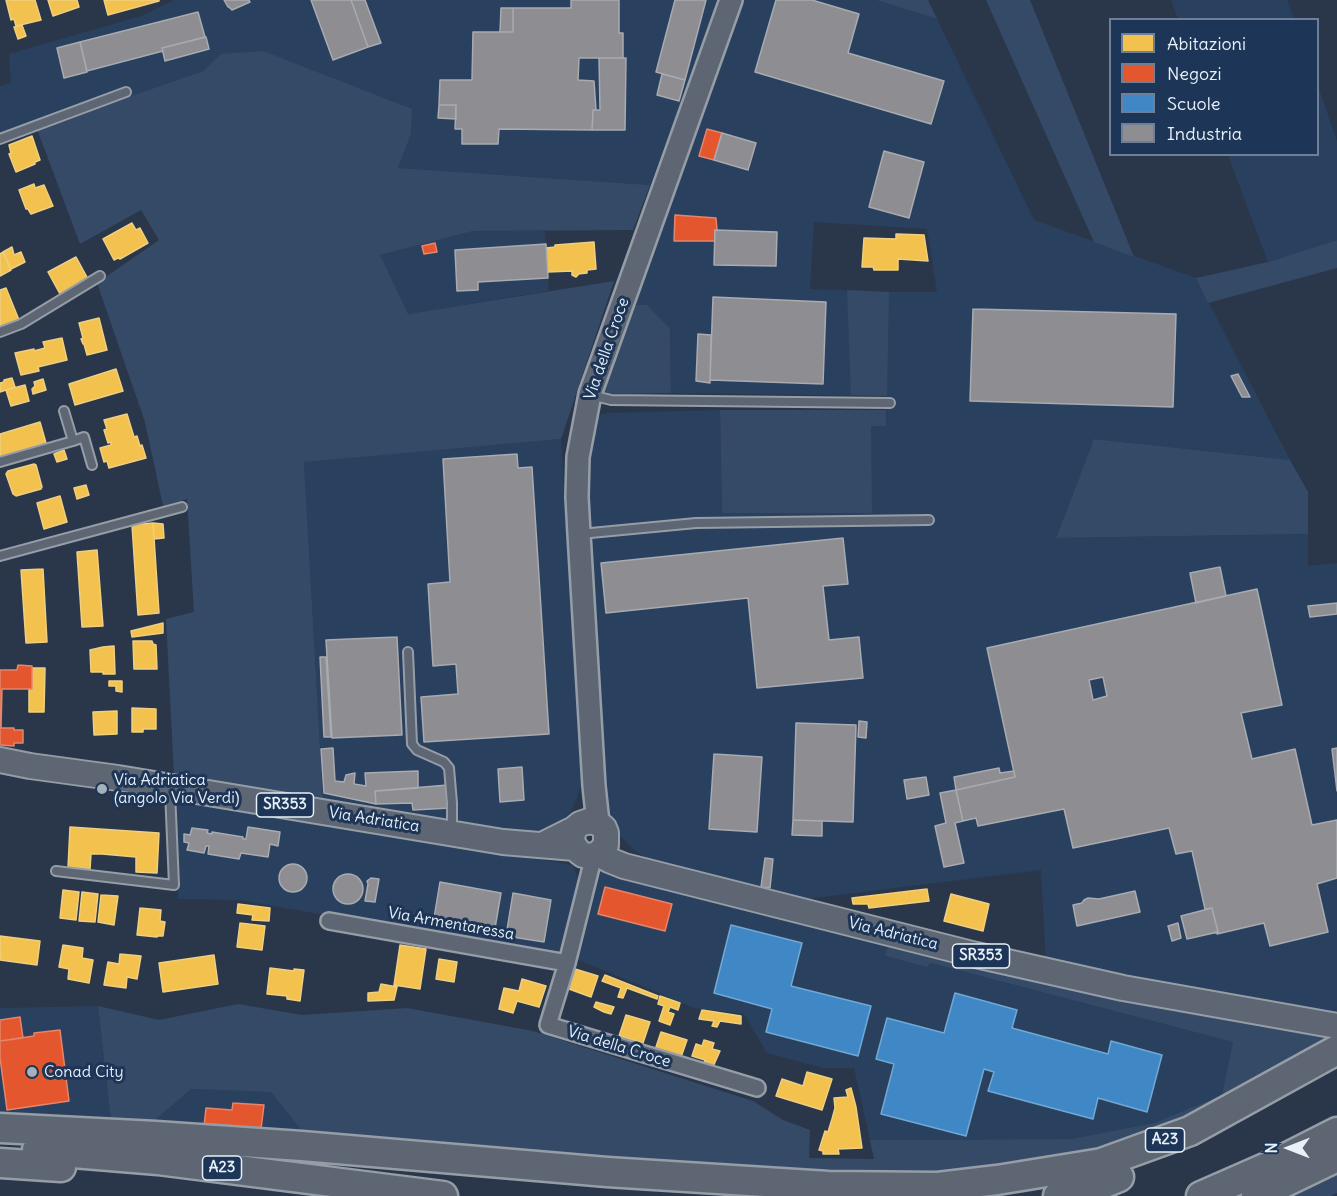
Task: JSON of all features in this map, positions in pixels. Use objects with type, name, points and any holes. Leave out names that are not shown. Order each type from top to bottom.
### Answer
[{"type":"highway","name":"A23","points":[[979,1196],[1049,1182],[1190,1131],[1337,1050]]},
{"type":"highway","name":"A23","points":[[1058,1196],[1100,1185],[1192,1148],[1337,1069]]},
{"type":"highway","name":"A23","points":[[0,1128],[156,1136],[607,1172],[828,1186],[938,1186],[997,1180],[1102,1163]]},
{"type":"highway","points":[[1201,1196],[1274,1164],[1337,1132]]},
{"type":"highway","name":"A23","points":[[0,1147],[158,1160],[443,1196]]},
{"type":"highway","points":[[1256,1196],[1337,1157]]},
{"type":"highway","name":"A23","points":[[0,1163],[148,1175],[322,1196]]},
{"type":"main road","name":"Via della Croce","points":[[589,837],[594,786],[577,497],[578,457],[590,394],[731,0]]},
{"type":"main road","name":"Via Adriatica","points":[[0,760],[503,842],[540,846],[589,837],[609,860],[654,874],[998,960],[1123,988],[1337,1026]]},
{"type":"main road","name":"Via Adriatica","points":[[0,766],[30,766]]},
{"type":"street","name":"Via della Croce","points":[[589,837],[567,963],[548,1025],[757,1088]]},
{"type":"street","name":"Via Armentaressa","points":[[329,921],[567,963]]},
{"type":"lane","points":[[0,139],[126,92]]},
{"type":"lane","points":[[0,332],[21,324],[100,276]]},
{"type":"lane","points":[[590,394],[611,400],[890,403]]},
{"type":"lane","points":[[64,411],[73,441]]},
{"type":"lane","points":[[0,462],[84,437],[92,465]]},
{"type":"lane","points":[[0,556],[182,507]]},
{"type":"lane","points":[[579,534],[696,523],[929,520]]},
{"type":"lane","points":[[408,652],[412,744],[417,750],[444,762],[449,768],[452,833]]},
{"type":"lane","points":[[56,871],[174,885],[170,786]]},
{"type":"shaded area","points":[[175,0],[717,0],[650,185],[398,168],[411,134],[221,54],[203,71],[0,143],[0,86],[11,83],[9,54],[141,16]]},
{"type":"shaded area","points":[[738,0],[876,0],[937,19],[1034,220],[1196,278],[1290,460],[1094,439],[1056,538],[1308,534],[1308,566],[1337,563],[1337,1013],[1046,963],[1041,870],[790,901],[647,858],[626,842],[610,821],[605,807],[588,523],[588,487],[595,424],[598,418],[602,414],[609,413],[720,410],[722,513],[871,426],[886,426],[887,396],[671,393],[670,329],[631,305]],"holes":[[[814,222],[927,229],[937,292],[810,289]]]},
{"type":"shaded area","points":[[876,0],[928,0],[937,19]]},
{"type":"shaded area","points":[[986,0],[1030,0],[1134,257],[1094,242]]},
{"type":"shaded area","points":[[1171,0],[1287,0],[1294,18],[1178,18]]},
{"type":"shaded area","points":[[263,51],[412,109],[411,134],[398,168],[650,185],[633,230],[473,231],[380,255],[408,314],[614,281],[561,439],[304,462],[323,800],[174,775],[166,619],[194,612],[187,499],[163,506],[145,422],[97,283],[159,240],[141,210],[80,244],[37,129],[203,71],[221,54]]},
{"type":"shaded area","points":[[1319,89],[1337,141],[1337,240],[1268,262],[1228,156],[1319,156]]},
{"type":"shaded area","points":[[473,231],[545,231],[549,291],[408,314],[379,255]]},
{"type":"shaded area","points":[[1337,240],[1337,268],[1208,303],[1196,278],[1268,262]]},
{"type":"shaded area","points":[[847,290],[889,292],[887,396],[851,395]]},
{"type":"shaded area","points":[[631,305],[647,305],[670,329],[671,393],[608,394],[601,387]]},
{"type":"shaded area","points":[[720,410],[886,410],[886,426],[871,426],[872,513],[722,513]]},
{"type":"shaded area","points":[[561,439],[581,770],[581,785],[571,811],[563,819],[539,832],[521,833],[323,800],[304,461]]},
{"type":"shaded area","points":[[1094,439],[1290,460],[1308,492],[1308,534],[1056,538]]},
{"type":"shaded area","points":[[175,798],[573,865],[579,881],[559,955],[238,900],[178,899]]},
{"type":"shaded area","points":[[598,869],[888,945],[885,956],[927,967],[931,963],[1234,1042],[1222,1095],[1154,1123],[1071,1139],[870,1140],[854,1068],[823,1068],[767,1053],[744,1014],[695,1008],[574,958]]},
{"type":"shaded area","points":[[888,945],[1337,1038],[1203,1113],[1121,1146],[919,1181],[310,1141],[271,1092],[191,1089],[145,1129],[112,1130],[98,1006],[159,1020],[238,1004],[302,1015],[407,1008],[533,1031],[753,1101],[783,1120],[810,1130],[809,1158],[874,1159],[870,1140],[1071,1139],[1154,1123],[1222,1095],[1233,1042],[931,963],[927,967],[885,956]]},
{"type":"shaded area","points":[[98,1006],[112,1130],[0,1123],[0,1008]]},
{"type":"shaded area","points":[[191,1089],[271,1092],[310,1141],[145,1129]]},
{"type":"shaded area","points":[[1337,1169],[1337,1193],[1331,1196],[1285,1196]]},
{"type":"building: Abitazioni","points":[[6,0],[35,0],[41,20],[16,26],[14,19],[11,20]]},
{"type":"building: Abitazioni","points":[[48,0],[77,0],[79,7],[53,16]]},
{"type":"building: Abitazioni","points":[[104,0],[159,0],[159,1],[108,15]]},
{"type":"building: Abitazioni","points":[[22,25],[26,36],[18,39],[14,27]]},
{"type":"building: Abitazioni","points":[[32,136],[40,160],[16,172],[9,154],[11,153],[9,145]]},
{"type":"building: Abitazioni","points":[[34,184],[35,188],[44,185],[53,206],[31,214],[26,209],[19,190]]},
{"type":"building: Abitazioni","points":[[132,223],[136,230],[140,228],[148,243],[114,260],[103,239]]},
{"type":"building: Abitazioni","points":[[896,234],[924,235],[928,261],[898,259],[898,270],[874,270],[873,267],[862,267],[864,238],[896,239]]},
{"type":"building: Abitazioni","points":[[594,242],[596,269],[587,270],[587,273],[578,274],[576,277],[572,275],[572,271],[548,272],[546,248],[555,247],[555,245]]},
{"type":"building: Abitazioni","points":[[12,247],[14,255],[21,252],[25,262],[11,269],[3,252]]},
{"type":"building: Abitazioni","points":[[3,252],[11,270],[0,276],[0,254]]},
{"type":"building: Abitazioni","points":[[76,257],[88,279],[60,294],[48,272]]},
{"type":"building: Abitazioni","points":[[6,288],[19,320],[0,328],[0,290]]},
{"type":"building: Abitazioni","points":[[99,318],[107,350],[87,355],[81,339],[83,338],[79,323]]},
{"type":"building: Abitazioni","points":[[62,338],[67,360],[38,367],[39,371],[21,375],[15,353],[45,348],[43,342]]},
{"type":"building: Abitazioni","points":[[116,369],[123,391],[75,405],[69,384]]},
{"type":"building: Abitazioni","points":[[12,378],[15,387],[0,392],[0,383]]},
{"type":"building: Abitazioni","points":[[43,379],[46,390],[33,394],[34,382]]},
{"type":"building: Abitazioni","points":[[25,385],[29,401],[11,406],[6,390]]},
{"type":"building: Abitazioni","points":[[127,414],[134,437],[137,436],[146,458],[109,468],[107,461],[104,462],[100,448],[111,445],[111,442],[108,443],[104,430],[107,429],[104,420]]},
{"type":"building: Abitazioni","points":[[40,422],[46,443],[0,457],[0,434]]},
{"type":"building: Abitazioni","points":[[64,450],[67,459],[57,462],[54,454]]},
{"type":"building: Abitazioni","points":[[34,464],[41,489],[16,496],[13,494],[6,474],[8,471]]},
{"type":"building: Abitazioni","points":[[86,485],[89,495],[77,499],[74,488]]},
{"type":"building: Abitazioni","points":[[60,496],[67,522],[44,529],[37,503]]},
{"type":"building: Abitazioni","points":[[153,523],[159,613],[138,615],[132,525]]},
{"type":"building: Abitazioni","points":[[153,523],[163,524],[164,538],[154,539]]},
{"type":"building: Abitazioni","points":[[97,550],[103,626],[82,627],[77,552]]},
{"type":"building: Abitazioni","points":[[43,569],[47,642],[26,643],[21,570]]},
{"type":"building: Abitazioni","points":[[163,623],[163,633],[132,637],[131,631]]},
{"type":"building: Abitazioni","points":[[133,641],[152,641],[156,645],[157,669],[134,669]]},
{"type":"building: Abitazioni","points":[[114,646],[115,674],[91,672],[90,650]]},
{"type":"building: Abitazioni","points":[[32,668],[45,668],[44,712],[29,712]]},
{"type":"building: Abitazioni","points":[[109,681],[122,681],[122,692],[116,691],[116,686],[109,686]]},
{"type":"building: Abitazioni","points":[[132,708],[156,709],[156,729],[132,732]]},
{"type":"building: Abitazioni","points":[[117,711],[117,734],[94,735],[93,712]]},
{"type":"building: Abitazioni","points":[[70,827],[159,833],[157,873],[136,872],[136,857],[102,854],[91,854],[90,869],[68,868]]},
{"type":"building: Abitazioni","points":[[927,889],[929,901],[869,908],[868,904],[853,904],[852,898]]},
{"type":"building: Abitazioni","points":[[63,890],[79,892],[76,920],[60,918]]},
{"type":"building: Abitazioni","points":[[82,892],[98,894],[95,922],[79,921]]},
{"type":"building: Abitazioni","points":[[951,894],[989,904],[983,931],[944,921]]},
{"type":"building: Abitazioni","points":[[101,895],[118,896],[114,925],[98,922]]},
{"type":"building: Abitazioni","points":[[238,904],[270,908],[269,921],[252,920],[253,915],[237,913]]},
{"type":"building: Abitazioni","points":[[140,908],[161,910],[160,921],[165,922],[163,936],[137,935]]},
{"type":"building: Abitazioni","points":[[240,923],[265,926],[262,950],[237,947]]},
{"type":"building: Abitazioni","points":[[0,936],[40,941],[37,965],[0,960]]},
{"type":"building: Abitazioni","points":[[63,945],[83,948],[82,958],[93,960],[89,983],[68,979],[69,969],[59,967]]},
{"type":"building: Abitazioni","points":[[400,945],[426,949],[420,989],[394,985]]},
{"type":"building: Abitazioni","points":[[120,954],[141,956],[137,979],[127,977],[126,988],[104,985],[108,962],[119,964]]},
{"type":"building: Abitazioni","points":[[214,955],[218,984],[163,992],[159,963]]},
{"type":"building: Abitazioni","points":[[439,959],[457,962],[454,982],[436,979]]},
{"type":"building: Abitazioni","points":[[270,968],[304,970],[300,1001],[287,999],[287,996],[267,994]]},
{"type":"building: Abitazioni","points":[[575,969],[598,976],[591,997],[569,989]]},
{"type":"building: Abitazioni","points":[[605,975],[658,996],[657,999],[627,988],[623,998],[618,997],[621,988],[602,981]]},
{"type":"building: Abitazioni","points":[[522,979],[546,986],[539,1007],[517,1001],[513,1013],[499,1009],[504,988],[519,991]]},
{"type":"building: Abitazioni","points":[[381,984],[397,987],[394,1000],[368,1001],[368,993],[379,992]]},
{"type":"building: Abitazioni","points":[[660,996],[680,1003],[678,1010],[670,1007],[668,1012],[674,1014],[670,1025],[659,1021],[664,1006],[658,1004]]},
{"type":"building: Abitazioni","points":[[596,1002],[614,1007],[611,1014],[594,1007]]},
{"type":"building: Abitazioni","points":[[702,1010],[741,1016],[741,1024],[720,1021],[717,1027],[712,1026],[714,1021],[699,1019]]},
{"type":"building: Abitazioni","points":[[626,1015],[650,1022],[643,1043],[619,1036]]},
{"type":"building: Abitazioni","points":[[661,1032],[687,1040],[681,1057],[655,1050]]},
{"type":"building: Abitazioni","points":[[704,1040],[714,1043],[712,1049],[720,1051],[712,1069],[703,1066],[705,1060],[692,1056],[696,1044],[702,1046]]},
{"type":"building: Abitazioni","points":[[807,1072],[832,1079],[822,1110],[776,1096],[782,1079],[803,1086]]},
{"type":"building: Abitazioni","points":[[851,1088],[862,1148],[838,1149],[839,1154],[823,1154],[823,1151],[819,1150],[825,1131],[828,1132],[832,1119],[835,1108],[834,1098],[848,1097],[846,1090]]},
{"type":"building: Negozi","points":[[707,129],[722,133],[714,160],[699,156]]},
{"type":"building: Negozi","points":[[675,215],[716,218],[715,241],[674,241]]},
{"type":"building: Negozi","points":[[435,243],[437,252],[424,254],[422,246]]},
{"type":"building: Negozi","points":[[18,665],[32,666],[32,689],[2,689],[1,728],[23,730],[23,743],[14,743],[14,746],[0,745],[0,670],[17,670]]},
{"type":"building: Negozi","points":[[605,887],[672,904],[665,931],[598,914]]},
{"type":"building: Negozi","points":[[20,1017],[23,1038],[0,1041],[0,1020]]},
{"type":"building: Negozi","points":[[60,1030],[69,1101],[7,1110],[0,1041]]},
{"type":"building: Negozi","points":[[233,1103],[264,1105],[261,1129],[220,1125],[220,1127],[204,1126],[206,1108],[232,1110]]},
{"type":"building: Scuole","points":[[731,925],[802,943],[791,986],[871,1006],[858,1056],[766,1032],[772,1009],[714,993]]},
{"type":"building: Scuole","points":[[955,993],[1017,1010],[1012,1028],[1108,1054],[1111,1041],[1162,1055],[1147,1112],[1098,1098],[1093,1119],[988,1091],[994,1072],[984,1069],[966,1136],[881,1114],[894,1064],[876,1059],[887,1018],[944,1033]]},
{"type":"building: Industria","points":[[224,0],[249,0],[250,2],[232,10]]},
{"type":"building: Industria","points":[[311,0],[351,0],[368,47],[333,60]]},
{"type":"building: Industria","points":[[351,0],[365,0],[381,43],[368,47]]},
{"type":"building: Industria","points":[[571,0],[619,0],[619,33],[623,33],[623,58],[579,58],[578,80],[594,81],[596,110],[593,110],[592,130],[499,129],[498,144],[462,144],[462,129],[455,129],[456,105],[439,105],[440,80],[472,80],[473,32],[513,32],[513,8],[571,8]]},
{"type":"building: Industria","points":[[675,0],[706,0],[685,80],[656,72]]},
{"type":"building: Industria","points":[[776,0],[812,0],[859,14],[848,53],[944,81],[931,124],[755,72]]},
{"type":"building: Industria","points":[[501,8],[513,8],[513,32],[500,32]]},
{"type":"building: Industria","points":[[198,12],[205,37],[162,48],[163,51],[87,71],[80,42]]},
{"type":"building: Industria","points":[[206,37],[209,49],[165,61],[162,48]]},
{"type":"building: Industria","points":[[80,42],[87,72],[64,78],[57,48]]},
{"type":"building: Industria","points":[[599,58],[626,58],[625,130],[592,130],[593,110],[600,110]]},
{"type":"building: Industria","points":[[662,74],[685,80],[679,101],[657,95]]},
{"type":"building: Industria","points":[[439,105],[456,105],[456,119],[438,118]]},
{"type":"building: Industria","points":[[722,133],[756,143],[748,170],[714,160]]},
{"type":"building: Industria","points":[[884,151],[924,162],[909,218],[869,207]]},
{"type":"building: Industria","points":[[715,230],[777,232],[776,266],[714,265]]},
{"type":"building: Industria","points":[[546,244],[548,278],[478,282],[478,290],[457,291],[455,250]]},
{"type":"building: Industria","points":[[713,297],[826,302],[823,384],[710,380]]},
{"type":"building: Industria","points":[[973,309],[1176,314],[1173,407],[970,401]]},
{"type":"building: Industria","points":[[698,334],[711,335],[710,383],[696,381]]},
{"type":"building: Industria","points":[[1238,374],[1250,397],[1242,397],[1231,376]]},
{"type":"building: Industria","points":[[517,454],[518,468],[532,467],[549,734],[424,742],[421,697],[458,694],[456,664],[433,666],[428,584],[450,582],[443,459]]},
{"type":"building: Industria","points":[[843,538],[848,584],[823,586],[829,640],[859,637],[863,678],[757,688],[748,598],[606,613],[601,563]]},
{"type":"building: Industria","points":[[1220,567],[1226,596],[1196,603],[1190,573]]},
{"type":"building: Industria","points":[[1257,589],[1282,705],[1241,713],[1252,759],[1295,749],[1312,825],[1337,820],[1337,878],[1317,884],[1328,932],[1270,946],[1264,923],[1217,934],[1212,908],[1205,909],[1192,851],[1176,854],[1169,828],[1073,848],[1064,809],[978,826],[976,818],[963,821],[956,790],[1015,777],[987,648]],"holes":[[[1103,677],[1107,696],[1093,700],[1089,680]]]},
{"type":"building: Industria","points":[[1337,603],[1337,614],[1310,617],[1308,606]]},
{"type":"building: Industria","points":[[397,637],[402,735],[332,738],[326,640]]},
{"type":"building: Industria","points":[[320,657],[326,657],[331,737],[324,737]]},
{"type":"building: Industria","points":[[859,721],[867,722],[866,738],[858,737]]},
{"type":"building: Industria","points":[[796,723],[856,725],[853,822],[793,820]]},
{"type":"building: Industria","points":[[333,748],[335,781],[344,782],[346,775],[355,773],[354,784],[366,786],[365,773],[418,771],[418,788],[375,791],[376,804],[324,793],[321,749]]},
{"type":"building: Industria","points":[[1337,748],[1337,791],[1332,749]]},
{"type":"building: Industria","points":[[714,754],[762,757],[757,832],[709,829]]},
{"type":"building: Industria","points":[[522,767],[524,800],[500,802],[498,769]]},
{"type":"building: Industria","points":[[999,768],[1000,773],[1014,771],[1015,777],[956,790],[954,777]]},
{"type":"building: Industria","points":[[926,777],[929,795],[907,799],[904,780]]},
{"type":"building: Industria","points":[[448,785],[450,808],[413,810],[412,803],[376,804],[375,791]]},
{"type":"building: Industria","points":[[956,790],[963,821],[955,823],[964,863],[944,867],[935,826],[946,823],[940,793]]},
{"type":"building: Industria","points":[[793,820],[822,821],[822,836],[792,835]]},
{"type":"building: Industria","points":[[248,827],[280,832],[278,846],[270,844],[268,857],[241,853],[239,859],[208,854],[209,846],[206,846],[204,853],[187,850],[189,843],[184,842],[184,834],[190,835],[192,828],[208,830],[207,833],[246,839]]},
{"type":"building: Industria","points":[[765,858],[773,859],[770,888],[761,887]]},
{"type":"building: Industria","points":[[293,864],[303,868],[307,878],[303,888],[293,892],[283,888],[279,878],[283,868]]},
{"type":"building: Industria","points":[[348,874],[359,878],[363,889],[359,900],[348,904],[337,900],[333,889],[337,878]]},
{"type":"building: Industria","points":[[371,878],[379,879],[375,902],[365,901],[367,881]]},
{"type":"building: Industria","points":[[440,882],[501,893],[494,934],[433,924]]},
{"type":"building: Industria","points":[[1135,891],[1140,912],[1077,926],[1073,905],[1082,903],[1088,898],[1099,899]]},
{"type":"building: Industria","points":[[513,893],[551,900],[544,942],[506,936]]},
{"type":"building: Industria","points":[[1212,908],[1218,932],[1187,939],[1181,916]]},
{"type":"building: Industria","points":[[1178,923],[1181,938],[1172,941],[1168,926]]},
{"type":"place","name":"Via Adriatica (angolo Via Verdi)","points":[[102,789]]},
{"type":"place","name":"Conad City","points":[[32,1072]]}]
